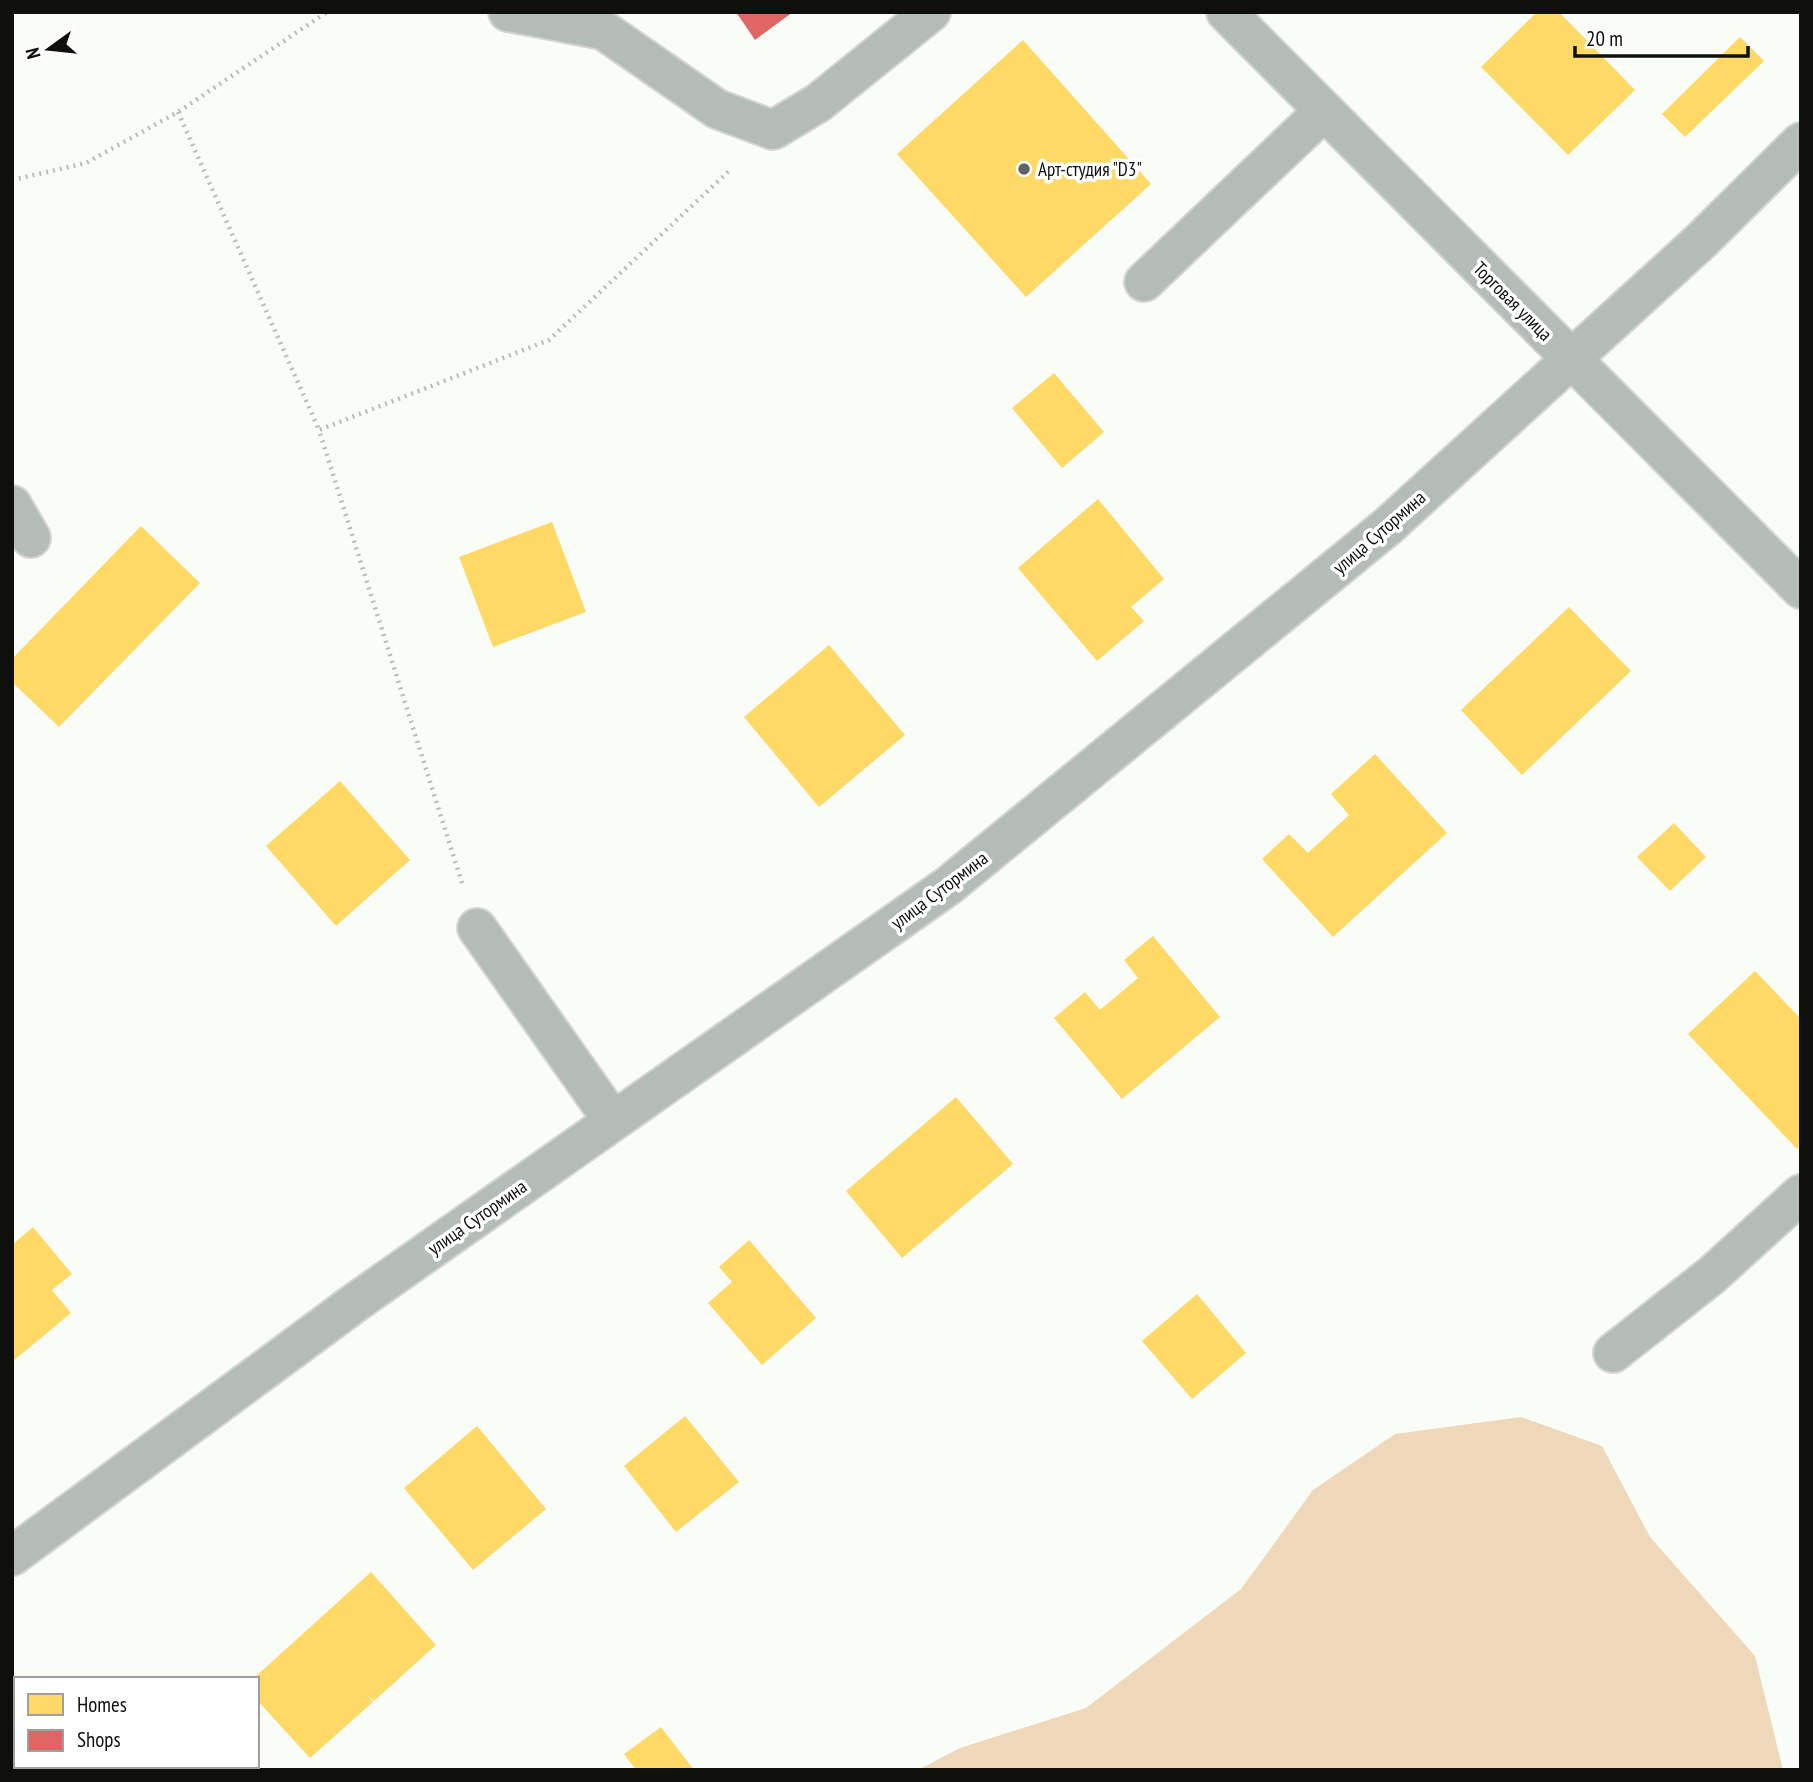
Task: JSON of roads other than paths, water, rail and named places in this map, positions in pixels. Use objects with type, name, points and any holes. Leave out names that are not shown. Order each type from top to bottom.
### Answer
[{"type":"street","points":[[509,12],[603,30],[717,109],[773,130],[818,103],[931,12]]},
{"type":"street","name":"Торговая улица","points":[[1226,12],[1801,589]]},
{"type":"street","points":[[1144,282],[1324,111]]},
{"type":"street","name":"улица Сутормина","points":[[12,1556],[356,1302],[948,886],[1388,526],[1702,240],[1801,142]]},
{"type":"street","points":[[12,505],[31,538]]},
{"type":"street","points":[[477,928],[613,1121]]},
{"type":"street","points":[[1613,1353],[1712,1275],[1801,1194]]},
{"type":"place","name":"Арт-студия \"D3\"","points":[[1024,169]]}]
